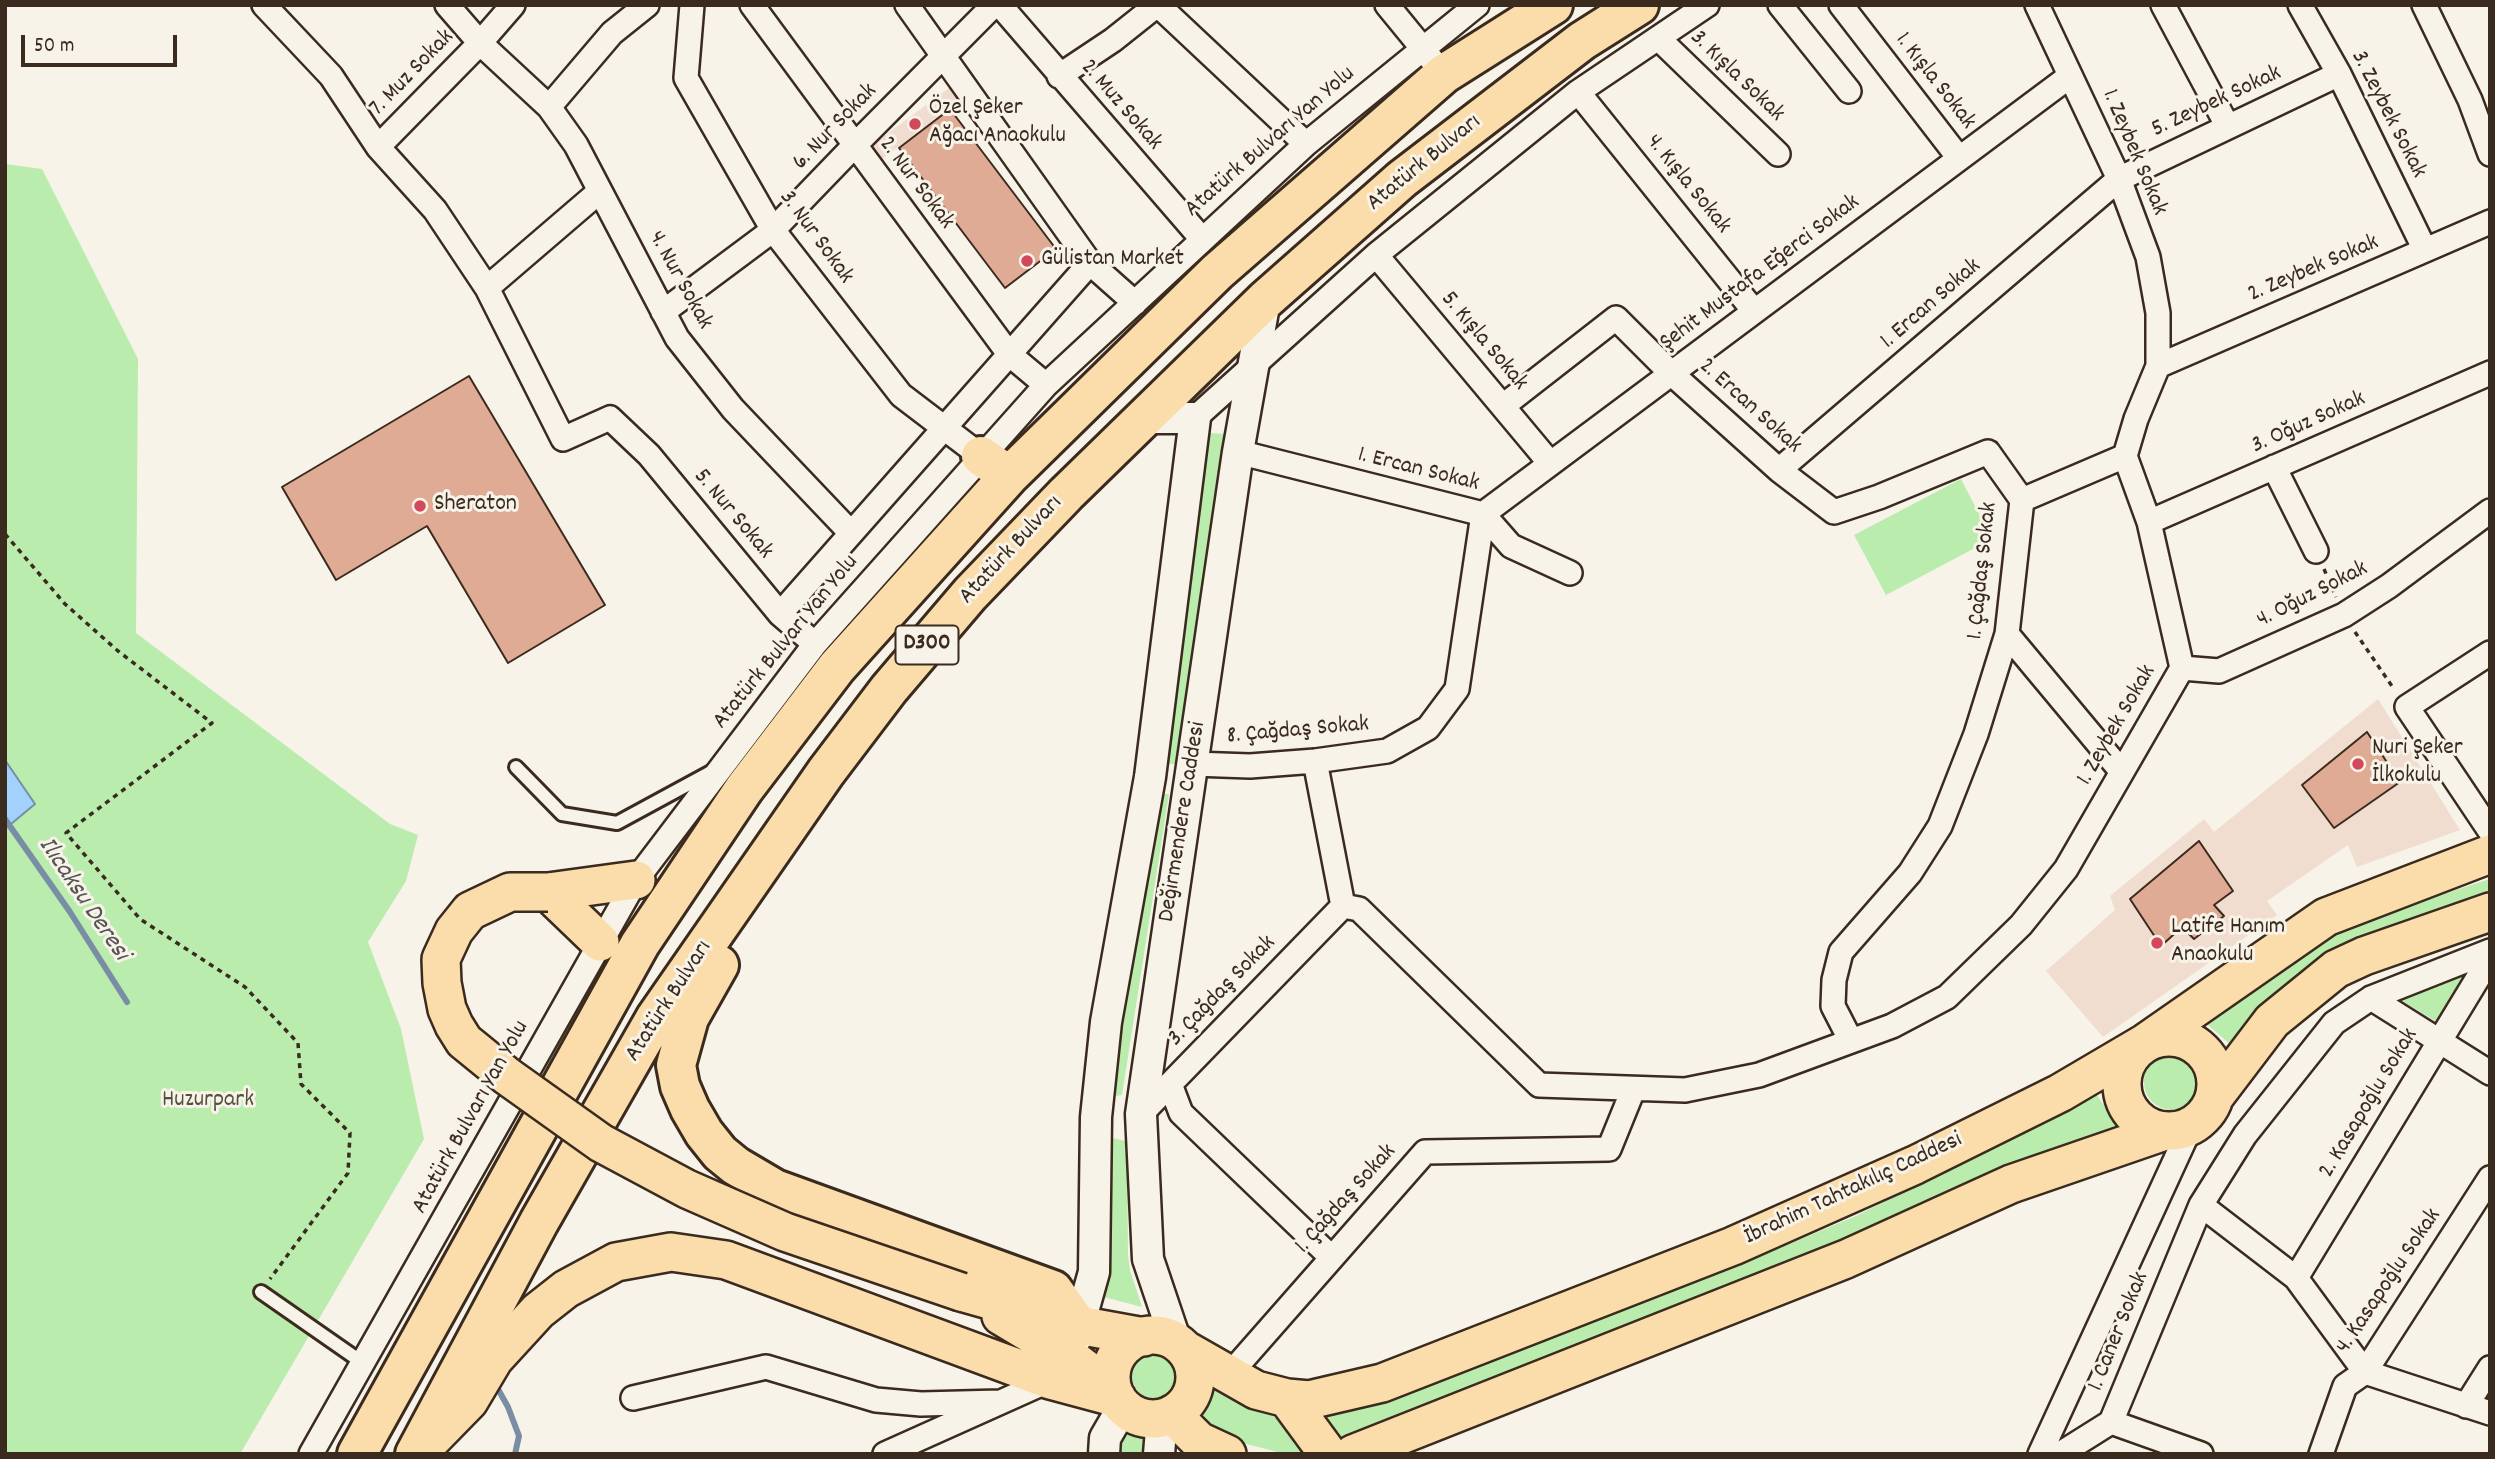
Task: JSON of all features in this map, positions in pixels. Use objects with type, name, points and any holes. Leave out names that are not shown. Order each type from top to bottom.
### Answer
[{"type":"highway","name":"Atatürk Bulvarı","points":[[357,1454],[640,944],[744,789],[995,466],[1217,272],[1432,61],[1553,5]]},
{"type":"highway","name":"Atatürk Bulvarı","points":[[416,1454],[539,1222],[656,1017],[825,772],[889,689],[970,594],[1141,418],[1265,300],[1402,179],[1582,41],[1639,5]]},
{"type":"highway","points":[[761,864],[747,914],[689,1018],[680,1046],[676,1065],[680,1086],[704,1133],[720,1153],[736,1166],[775,1189],[1053,1290],[1066,1354]]},
{"type":"main road","name":"İbrahim Tahtakılıç Caddesi","points":[[1168,1342],[1256,1390],[1287,1398],[1309,1400],[1382,1383],[1733,1246],[1915,1165],[2060,1093],[2146,1043],[2326,917],[2490,854]]},
{"type":"main road","points":[[636,880],[548,892],[510,892],[470,911],[453,931],[441,959],[447,1009],[464,1041],[507,1076],[601,1143],[687,1189],[785,1232],[961,1292],[1066,1354],[1118,1398],[1141,1417],[1167,1416],[1181,1408],[1193,1390],[1194,1368],[1168,1342],[1134,1340],[1119,1353],[1112,1372],[1118,1398]]},
{"type":"main road","points":[[548,892],[600,942]]},
{"type":"main road","points":[[1353,1454],[1846,1259],[2011,1184],[2202,1119],[2272,1021],[2336,969],[2364,956],[2490,912]]},
{"type":"main road","points":[[2178,1129],[2140,1122],[2125,1101],[2123,1075],[2135,1052],[2146,1043],[2161,1037],[2177,1037],[2192,1042],[2205,1053],[2213,1066],[2217,1082],[2216,1096]]},
{"type":"main road","points":[[416,1454],[470,1401],[494,1359],[538,1311],[566,1289],[616,1262],[671,1252],[726,1260],[1066,1354],[1168,1342]]},
{"type":"main road","points":[[1287,1398],[1328,1454]]},
{"type":"main road","points":[[1167,1416],[1199,1441],[1227,1454]]},
{"type":"street","points":[[264,5],[331,76],[378,147],[435,210],[487,288],[600,191]]},
{"type":"street","name":"4. Nur Sokak","points":[[447,5],[480,43],[549,107],[576,145],[677,338],[733,409],[851,533]]},
{"type":"street","name":"7. Muz Sokak","points":[[378,147],[480,43],[513,5]]},
{"type":"street","points":[[549,107],[612,33],[647,5]]},
{"type":"street","name":"3. Nur Sokak","points":[[692,5],[686,78],[773,230],[901,395],[995,466]]},
{"type":"street","name":"2. Nur Sokak","points":[[752,5],[1009,354],[1046,385]]},
{"type":"street","points":[[907,5],[1090,263],[1135,303]]},
{"type":"street","name":"6. Nur Sokak","points":[[663,312],[773,230],[994,5]]},
{"type":"street","name":"2. Muz Sokak","points":[[1000,5],[1202,239]]},
{"type":"street","points":[[1059,76],[1113,40],[1158,5],[1306,144]]},
{"type":"street","points":[[1387,5],[1432,61]]},
{"type":"street","name":"Atatürk Bulvarı Yan Yolu","points":[[311,1454],[636,880],[816,644],[995,466],[1046,385],[1306,144],[1432,61],[1477,5]]},
{"type":"street","points":[[1141,418],[1195,418],[1376,255],[1578,92],[1707,5]]},
{"type":"street","points":[[1780,5],[1849,90]]},
{"type":"street","name":"1. Kışla Sokak","points":[[1841,5],[1959,158]]},
{"type":"street","name":"1. Zeybek Sokak","points":[[1343,906],[1359,909],[1539,1085],[1685,1090],[1759,1075],[1892,1027],[1947,997],[2021,925],[2066,869],[2182,668],[2149,522],[2125,456],[2136,419],[2158,366],[2158,313],[2148,257],[2119,179],[2037,5]]},
{"type":"street","points":[[2163,5],[2228,127]]},
{"type":"street","name":"3. Zeybek Sokak","points":[[2300,5],[2339,75],[2425,250]]},
{"type":"street","points":[[2424,5],[2470,100],[2490,154]]},
{"type":"street","name":"3. Kışla Sokak","points":[[1658,38],[1778,154]]},
{"type":"street","name":"5. Zeybek Sokak","points":[[2119,179],[2339,75]]},
{"type":"street","name":"Şehit Mustafa Eğerci Sokak","points":[[1483,514],[2070,76]]},
{"type":"street","name":"4. Kışla Sokak","points":[[1578,92],[1754,312]]},
{"type":"street","name":"1. Ercan Sokak","points":[[1779,470],[2119,179]]},
{"type":"street","name":"2. Zeybek Sokak","points":[[2158,366],[2490,222]]},
{"type":"street","name":"5. Kışla Sokak","points":[[1376,255],[1550,464]]},
{"type":"street","points":[[780,614],[1090,263]]},
{"type":"street","name":"5. Nur Sokak","points":[[487,288],[563,439],[610,418],[649,455],[780,614],[816,644]]},
{"type":"street","name":"Değirmendere Caddesi","points":[[1168,1342],[1148,1259],[1140,1114],[1238,452],[1265,300]]},
{"type":"street","name":"2. Ercan Sokak","points":[[1503,406],[1616,318],[1671,373],[1779,470],[1834,512]]},
{"type":"street","name":"3. Oğuz Sokak","points":[[2149,522],[2490,373]]},
{"type":"street","name":"Değirmendere Caddesi","points":[[1066,1354],[1094,1272],[1096,1117],[1106,1022],[1150,776],[1195,418]]},
{"type":"street","name":"1. Ercan Sokak","points":[[1238,452],[1483,514],[1511,546],[1570,573]]},
{"type":"street","name":"1. Çağdaş Sokak","points":[[1834,512],[1879,497],[1988,452],[2022,500],[2007,634],[1976,734],[1940,826],[1910,873],[1841,952],[1834,979],[1833,1006],[1851,1041]]},
{"type":"street","points":[[2022,500],[2125,456]]},
{"type":"street","points":[[2274,467],[2316,551]]},
{"type":"street","name":"4. Oğuz Sokak","points":[[2182,668],[2219,671],[2344,615],[2389,586],[2490,511]]},
{"type":"street","name":"8. Çağdaş Sokak","points":[[1192,772],[1315,761],[1387,751],[1428,728],[1457,689],[1483,514]]},
{"type":"street","points":[[2007,634],[2122,772]]},
{"type":"street","points":[[2490,653],[2407,707],[2490,831]]},
{"type":"street","points":[[1315,761],[1343,906]]},
{"type":"street","points":[[1150,776],[1192,772]]},
{"type":"street","name":"3. Çağdaş Sokak","points":[[1140,1114],[1343,906]]},
{"type":"street","name":"1. Caner Sokak","points":[[2060,1454],[2111,1422],[2201,1205],[2245,1135],[2334,1023],[2371,998],[2490,951]]},
{"type":"street","name":"2. Kasapoğlu Sokak","points":[[2296,1278],[2490,958]]},
{"type":"street","points":[[2371,998],[2490,1073]]},
{"type":"street","points":[[1170,1084],[1181,1113],[1331,1257]]},
{"type":"street","name":"1. Çağdaş Sokak","points":[[1229,1376],[1425,1152],[1609,1149],[1633,1090]]},
{"type":"street","points":[[1096,1117],[1140,1114]]},
{"type":"street","points":[[2040,1454],[2178,1129]]},
{"type":"street","name":"4. Kasapoğlu Sokak","points":[[2321,1454],[2345,1385],[2365,1372],[2490,1178]]},
{"type":"street","points":[[2201,1205],[2296,1278],[2365,1372],[2490,1413]]},
{"type":"street","points":[[885,1454],[1000,1402],[1066,1354]]},
{"type":"street","points":[[633,1398],[766,1367],[876,1400],[921,1404],[1000,1402]]},
{"type":"street","points":[[2466,1406],[2490,1368]]},
{"type":"street","points":[[1104,1454],[1105,1438],[1118,1398]]},
{"type":"street","points":[[442,1454],[470,1401]]},
{"type":"street","points":[[1159,1454],[1167,1416]]},
{"type":"street","points":[[2111,1422],[2201,1454]]},
{"type":"lane","points":[[516,767],[562,814],[617,823],[721,767]]},
{"type":"lane","points":[[261,1292],[363,1363]]},
{"type":"path","points":[[5,534],[65,604],[118,651],[212,723],[66,833],[140,919],[245,987],[298,1042],[301,1084],[350,1133],[348,1173],[261,1292]]},
{"type":"shaded area","name":"Özel Şeker Ağacı Anaokulu","points":[[949,88],[959,101],[881,160],[871,146]]},
{"type":"shaded area","points":[[2378,699],[2460,830],[2357,867],[2348,845],[2267,901],[2277,915],[2103,1037],[2046,971],[2115,910],[2110,896],[2204,819],[2214,832]]},
{"type":"green space","name":"Huzurpark","points":[[5,164],[42,169],[138,359],[136,633],[390,824],[418,835],[406,881],[368,942],[401,1029],[424,1139],[240,1454],[5,1454]]},
{"type":"green space","points":[[1209,433],[1225,434],[1228,441],[1178,764],[1161,764],[1183,636]]},
{"type":"green space","points":[[1961,479],[1992,539],[1886,595],[1854,535]]},
{"type":"green space","points":[[1157,794],[1169,794],[1122,1095],[1110,1097]]},
{"type":"green space","points":[[2490,879],[2490,895],[2232,1046],[2207,1024],[2342,929]]},
{"type":"green space","points":[[2466,970],[2437,1022],[2399,999]]},
{"type":"green space","points":[[2166,1054],[2178,1054],[2188,1058],[2196,1066],[2200,1082],[2196,1098],[2188,1106],[2178,1110],[2166,1110],[2156,1106],[2148,1098],[2144,1088],[2144,1076],[2148,1066],[2156,1058]]},
{"type":"green space","points":[[2097,1095],[2119,1128],[1847,1243],[1338,1444],[1311,1415],[1381,1402],[1725,1271],[1856,1216]]},
{"type":"green space","points":[[1113,1138],[1125,1141],[1127,1145],[1128,1255],[1142,1307],[1104,1297],[1109,1275],[1111,1239],[1108,1143]]},
{"type":"green space","points":[[1154,1354],[1163,1355],[1170,1360],[1175,1367],[1175,1385],[1170,1392],[1163,1397],[1154,1398],[1145,1397],[1138,1392],[1133,1385],[1132,1376],[1133,1367],[1138,1360],[1145,1355]]},
{"type":"green space","points":[[1208,1379],[1259,1407],[1300,1434],[1308,1450],[1304,1454],[1285,1454],[1223,1438],[1195,1423]]},
{"type":"green space","points":[[1132,1433],[1143,1436],[1149,1445],[1145,1454],[1116,1454],[1117,1441]]},
{"type":"water","points":[[5,760],[35,804],[5,829]]},
{"type":"building","points":[[950,109],[1056,249],[1005,288],[899,148]]},
{"type":"building","name":"Sheraton","points":[[469,376],[605,605],[508,663],[427,526],[336,580],[282,487]]},
{"type":"building","points":[[2367,732],[2400,782],[2334,828],[2302,785]]},
{"type":"building","points":[[2199,841],[2233,891],[2214,905],[2224,916],[2194,939],[2182,927],[2161,946],[2130,899]]},
{"type":"waterway","name":"Ilıcaksu Deresi","points":[[5,819],[70,912],[127,1002]]},
{"type":"waterway","name":"Ilıcaksu Deresi","points":[[494,1382],[508,1407],[519,1436],[515,1454]]},
{"type":"place","name":"Özel Şeker Ağacı Anaokulu","points":[[915,124]]},
{"type":"place","name":"Gülistan Market","points":[[1027,261]]},
{"type":"place","name":"Sheraton","points":[[420,506]]},
{"type":"place","name":"Nuri Şeker İlkokulu","points":[[2358,764]]},
{"type":"place","name":"Latife Hanım Anaokulu","points":[[2157,943]]}]
